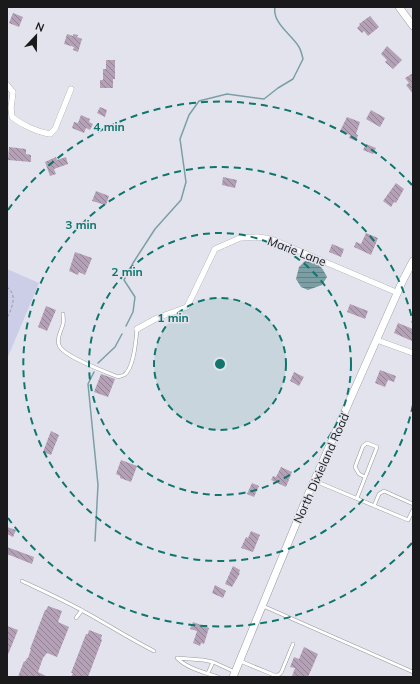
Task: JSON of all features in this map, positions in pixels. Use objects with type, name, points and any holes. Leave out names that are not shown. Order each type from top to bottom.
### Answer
[{"type":"street","points":[[400,7],[413,26]]},
{"type":"street","points":[[7,85],[13,92],[11,108],[12,117],[24,125],[50,134],[54,129],[71,89]]},
{"type":"street","name":"Marie Lane","points":[[137,329],[157,318],[187,307],[215,249],[240,238],[258,237],[271,239],[398,293]]},
{"type":"street","name":"North Dixieland Road","points":[[234,674],[314,481],[413,261]]},
{"type":"street","points":[[377,340],[413,353]]},
{"type":"lane","points":[[63,314],[64,323],[59,334],[58,344],[63,351],[70,357],[118,377],[125,375],[129,369],[137,329]]},
{"type":"lane","points":[[357,498],[365,478],[377,447],[367,443],[363,446],[354,467],[359,474],[365,478]]},
{"type":"lane","points":[[314,481],[408,520],[413,510]]},
{"type":"lane","points":[[374,506],[379,494],[384,491],[413,504]]},
{"type":"lane","points":[[22,581],[82,610],[130,640],[154,651]]},
{"type":"lane","points":[[263,606],[413,672]]},
{"type":"lane","points":[[76,618],[82,610]]},
{"type":"lane","points":[[278,675],[281,673],[293,644]]},
{"type":"lane","points":[[218,677],[200,672],[183,664],[177,658],[213,662],[234,674]]},
{"type":"lane","points":[[240,661],[282,677]]},
{"type":"lane","points":[[208,673],[213,662]]},
{"type":"path","points":[[7,287],[11,291],[14,302],[7,318]]},
{"type":"shaded area","points":[[305,261],[316,263],[323,270],[327,277],[322,285],[308,290],[301,287],[296,279],[299,267]]},
{"type":"shaded area","points":[[7,269],[39,283],[7,359]]},
{"type":"building","points":[[13,13],[23,17],[19,27],[9,23]]},
{"type":"building","points":[[370,16],[379,27],[368,36],[364,31],[362,33],[357,28],[360,25],[359,24]]},
{"type":"building","points":[[67,34],[73,36],[73,34],[78,35],[77,37],[82,39],[78,52],[73,50],[74,47],[64,44]]},
{"type":"building","points":[[387,46],[402,60],[393,69],[385,62],[387,60],[381,54]]},
{"type":"building","points":[[106,60],[115,60],[115,79],[113,79],[113,88],[100,88],[100,80],[103,80],[103,69],[106,69]]},
{"type":"building","points":[[413,73],[413,94],[406,85],[409,83],[405,78]]},
{"type":"building","points":[[100,107],[107,110],[105,117],[97,113]]},
{"type":"building","points":[[371,110],[385,118],[380,127],[366,119]]},
{"type":"building","points":[[81,115],[90,119],[89,122],[93,124],[90,130],[86,128],[84,133],[72,128],[74,122],[78,123]]},
{"type":"building","points":[[347,117],[360,122],[356,134],[358,135],[356,141],[349,138],[350,135],[340,131]]},
{"type":"building","points":[[366,144],[376,148],[373,154],[363,150]]},
{"type":"building","points":[[9,147],[26,149],[26,154],[31,155],[31,162],[8,160]]},
{"type":"building","points":[[56,157],[57,160],[66,157],[68,164],[54,169],[56,174],[50,176],[45,162]]},
{"type":"building","points":[[223,177],[237,180],[235,188],[222,185]]},
{"type":"building","points":[[396,183],[404,189],[396,203],[394,202],[391,207],[383,201]]},
{"type":"building","points":[[96,191],[109,196],[106,205],[92,201]]},
{"type":"building","points":[[366,233],[378,238],[371,255],[354,247],[356,242],[361,244]]},
{"type":"building","points":[[332,244],[344,249],[341,257],[329,252]]},
{"type":"building","points":[[75,252],[92,258],[85,275],[79,272],[78,275],[69,271]]},
{"type":"building","points":[[350,304],[368,311],[365,319],[347,312]]},
{"type":"building","points":[[46,306],[56,310],[47,331],[38,327]]},
{"type":"building","points":[[398,323],[413,329],[412,341],[394,333]]},
{"type":"building","points":[[380,370],[396,376],[394,382],[388,380],[385,387],[375,383]]},
{"type":"building","points":[[294,372],[304,377],[299,386],[290,381]]},
{"type":"building","points":[[101,374],[115,379],[108,397],[94,392]]},
{"type":"building","points":[[51,431],[59,435],[51,455],[43,452]]},
{"type":"building","points":[[121,460],[137,466],[131,482],[120,478],[120,476],[116,474]]},
{"type":"building","points":[[281,467],[292,472],[286,487],[271,480],[273,476],[276,477]]},
{"type":"building","points":[[252,483],[259,486],[254,497],[247,494]]},
{"type":"building","points":[[7,527],[16,530],[13,537],[7,534]]},
{"type":"building","points":[[251,531],[260,535],[253,552],[241,548],[246,537],[248,538]]},
{"type":"building","points":[[7,547],[34,557],[32,564],[7,554]]},
{"type":"building","points":[[233,566],[240,570],[240,573],[232,587],[225,584]]},
{"type":"building","points":[[215,585],[226,591],[223,598],[212,593]]},
{"type":"building","points":[[48,606],[62,611],[58,622],[69,627],[57,657],[47,653],[43,658],[38,672],[48,677],[18,677],[24,661],[25,662],[28,658],[45,610]]},
{"type":"building","points":[[193,622],[209,628],[204,644],[201,643],[200,646],[193,643],[197,631],[190,629]]},
{"type":"building","points":[[7,626],[18,630],[7,657]]},
{"type":"building","points":[[89,630],[102,635],[102,640],[88,677],[71,677],[73,673],[71,673],[86,634],[88,634]]},
{"type":"building","points":[[304,647],[318,654],[308,677],[292,676],[295,668],[290,667],[294,657],[299,659]]},
{"type":"waterway","points":[[126,326],[133,312],[135,297],[124,280],[155,229],[181,200],[186,182],[180,139],[189,115],[199,101],[227,94],[264,99],[293,79],[303,59],[296,42],[279,24],[276,18],[275,7]]},
{"type":"waterway","points":[[98,363],[115,347],[122,334]]},
{"type":"waterway","points":[[94,372],[88,384],[98,485],[95,541]]}]
